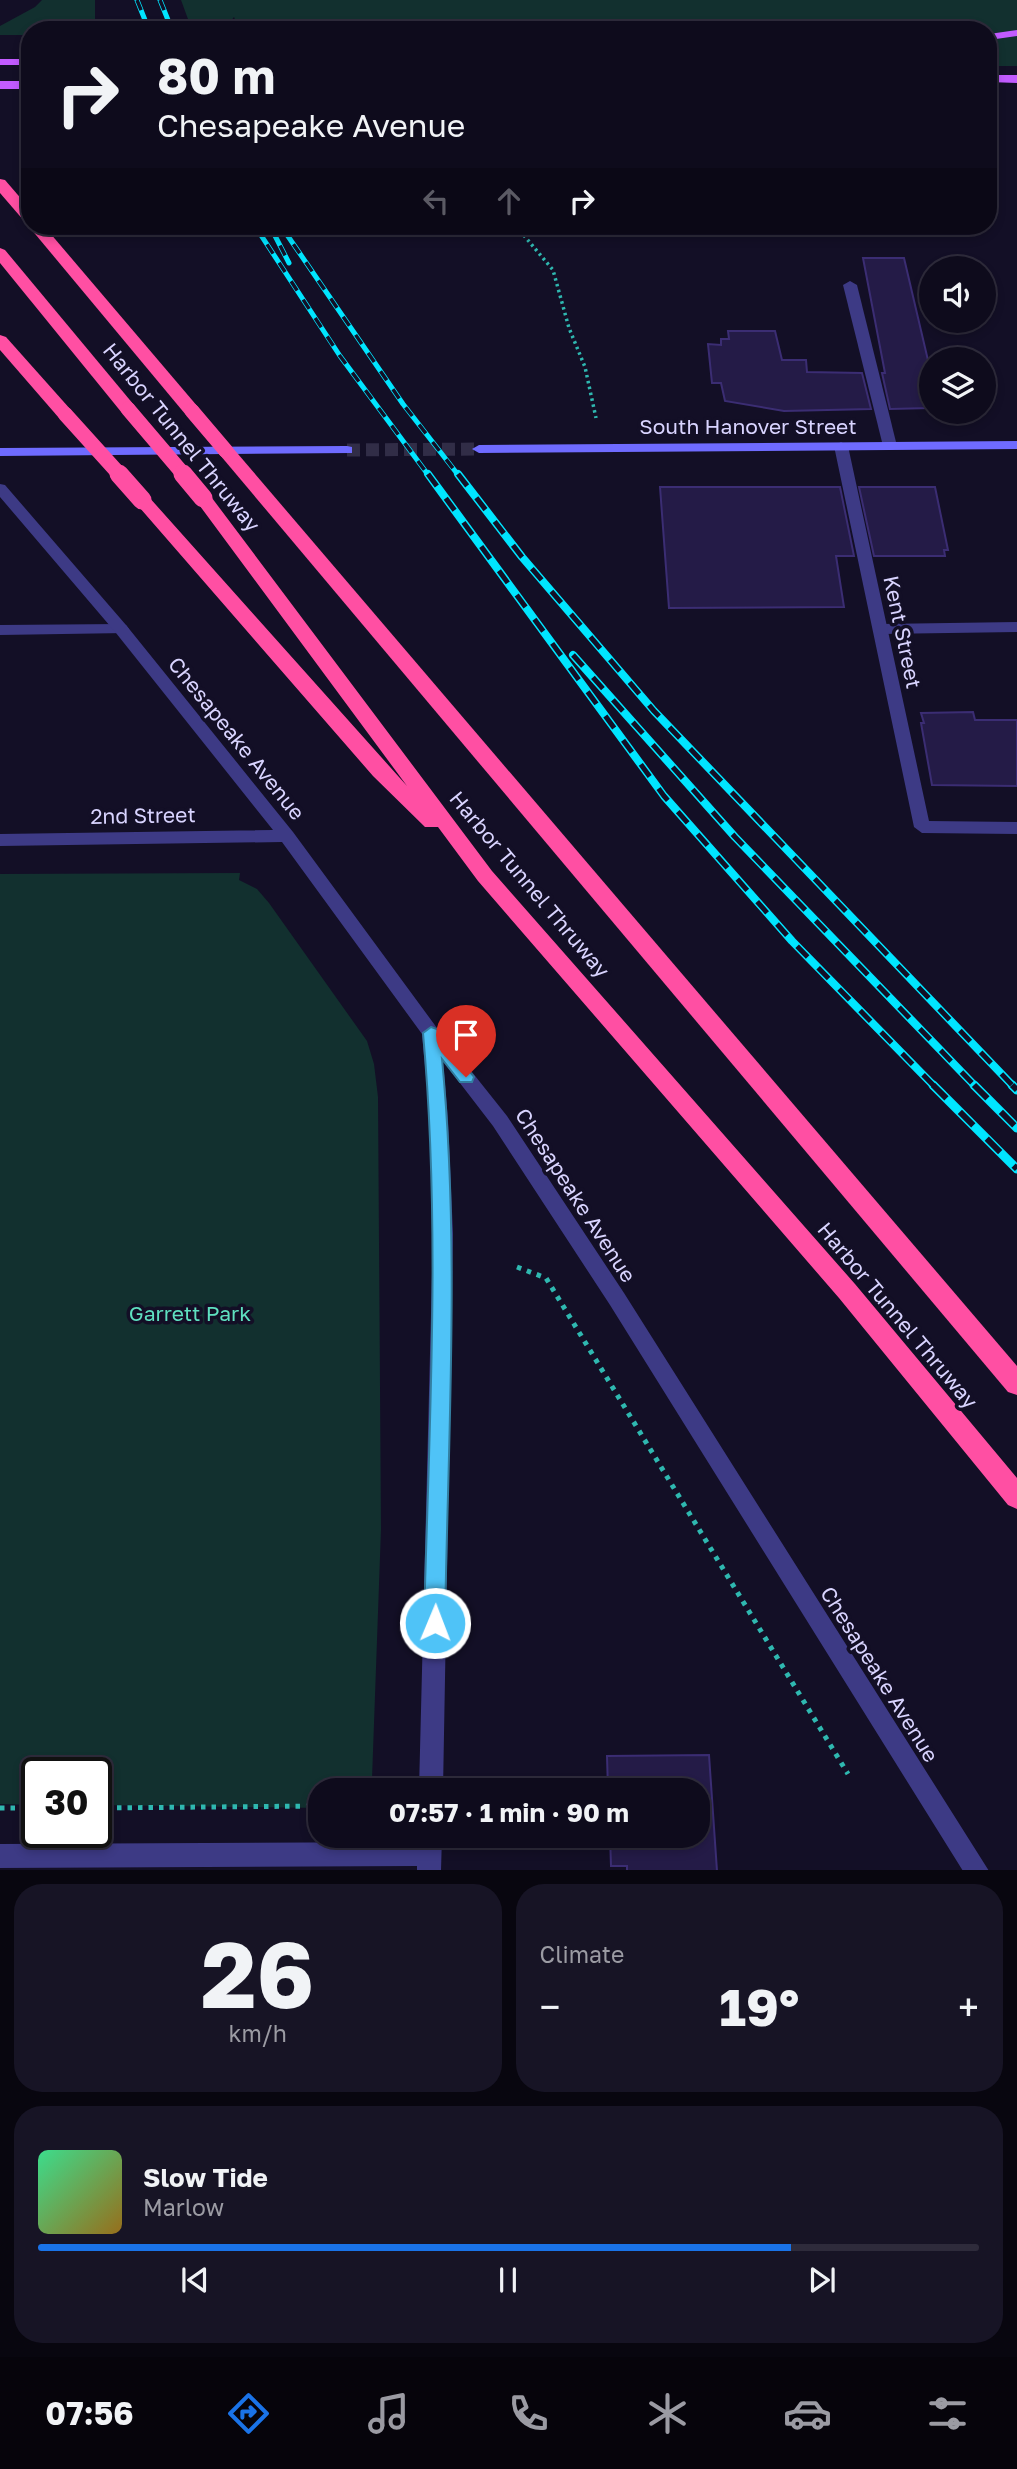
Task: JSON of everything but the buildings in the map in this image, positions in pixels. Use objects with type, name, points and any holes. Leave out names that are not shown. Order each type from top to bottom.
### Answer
[{"type":"highway","points":[[0,183],[21,208]]},
{"type":"highway","name":"Harbor Tunnel Thruway","points":[[44,235],[1017,1384]]},
{"type":"highway","name":"Harbor Tunnel Thruway","points":[[0,253],[203,498],[485,876],[847,1291],[1017,1497]]},
{"type":"highway","points":[[0,340],[380,771],[485,876]]},
{"type":"main road","points":[[997,36],[1017,33]]},
{"type":"main road","points":[[0,62],[21,62]]},
{"type":"main road","points":[[997,79],[1017,79]]},
{"type":"main road","points":[[0,85],[21,85]]},
{"type":"main road","name":"South Hanover Street","points":[[479,449],[1017,445]]},
{"type":"main road","points":[[0,452],[347,450]]},
{"type":"street","points":[[850,285],[890,446]]},
{"type":"street","name":"Kent Street","points":[[841,446],[922,827],[1017,828]]},
{"type":"street","name":"Chesapeake Avenue","points":[[0,488],[121,629],[288,836],[431,1033],[500,1121],[617,1298],[976,1870]]},
{"type":"street","points":[[881,629],[1017,627]]},
{"type":"street","points":[[0,630],[121,629]]},
{"type":"street","name":"2nd Street","points":[[0,840],[288,836]]},
{"type":"street","points":[[431,1033],[439,1120],[443,1234],[431,1778]]},
{"type":"street","points":[[0,1856],[430,1854]]},
{"type":"path","points":[[524,235],[553,270],[569,328],[585,367],[596,418]]},
{"type":"path","points":[[517,1267],[546,1278],[848,1774]]},
{"type":"path","points":[[112,1808],[308,1806]]},
{"type":"path","points":[[0,1808],[21,1808]]},
{"type":"green space","points":[[42,0],[95,0],[95,21],[21,21],[21,35],[0,35],[0,26],[35,7]]},
{"type":"green space","points":[[181,0],[1017,0],[1017,66],[997,66],[997,21],[236,21],[234,17],[231,21],[189,21]]},
{"type":"green space","name":"Garrett Park","points":[[240,873],[239,880],[257,889],[269,903],[367,1041],[374,1064],[378,1097],[381,1529],[372,1778],[308,1778],[308,1808],[112,1805],[112,1757],[21,1757],[21,1805],[0,1804],[0,874]]},
{"type":"tunnel","points":[[347,450],[479,449]]},
{"type":"railway","points":[[137,0],[145,21]]},
{"type":"railway","points":[[160,0],[168,21]]},
{"type":"railway","points":[[261,235],[340,356],[429,476]]},
{"type":"railway","points":[[275,235],[289,263]]},
{"type":"railway","points":[[287,235],[403,404],[459,476]]},
{"type":"railway","points":[[428,474],[664,796],[792,941],[935,1087]]},
{"type":"railway","points":[[458,474],[522,557],[654,711],[1014,1087]]},
{"type":"railway","points":[[573,655],[735,837],[976,1087]]},
{"type":"railway","points":[[935,1087],[1017,1169]]},
{"type":"railway","points":[[976,1087],[1017,1128]]},
{"type":"railway","points":[[1014,1087],[1017,1090]]},
{"type":"route","points":[[435,1623],[443,1234],[439,1120],[431,1033],[466,1077]]}]
